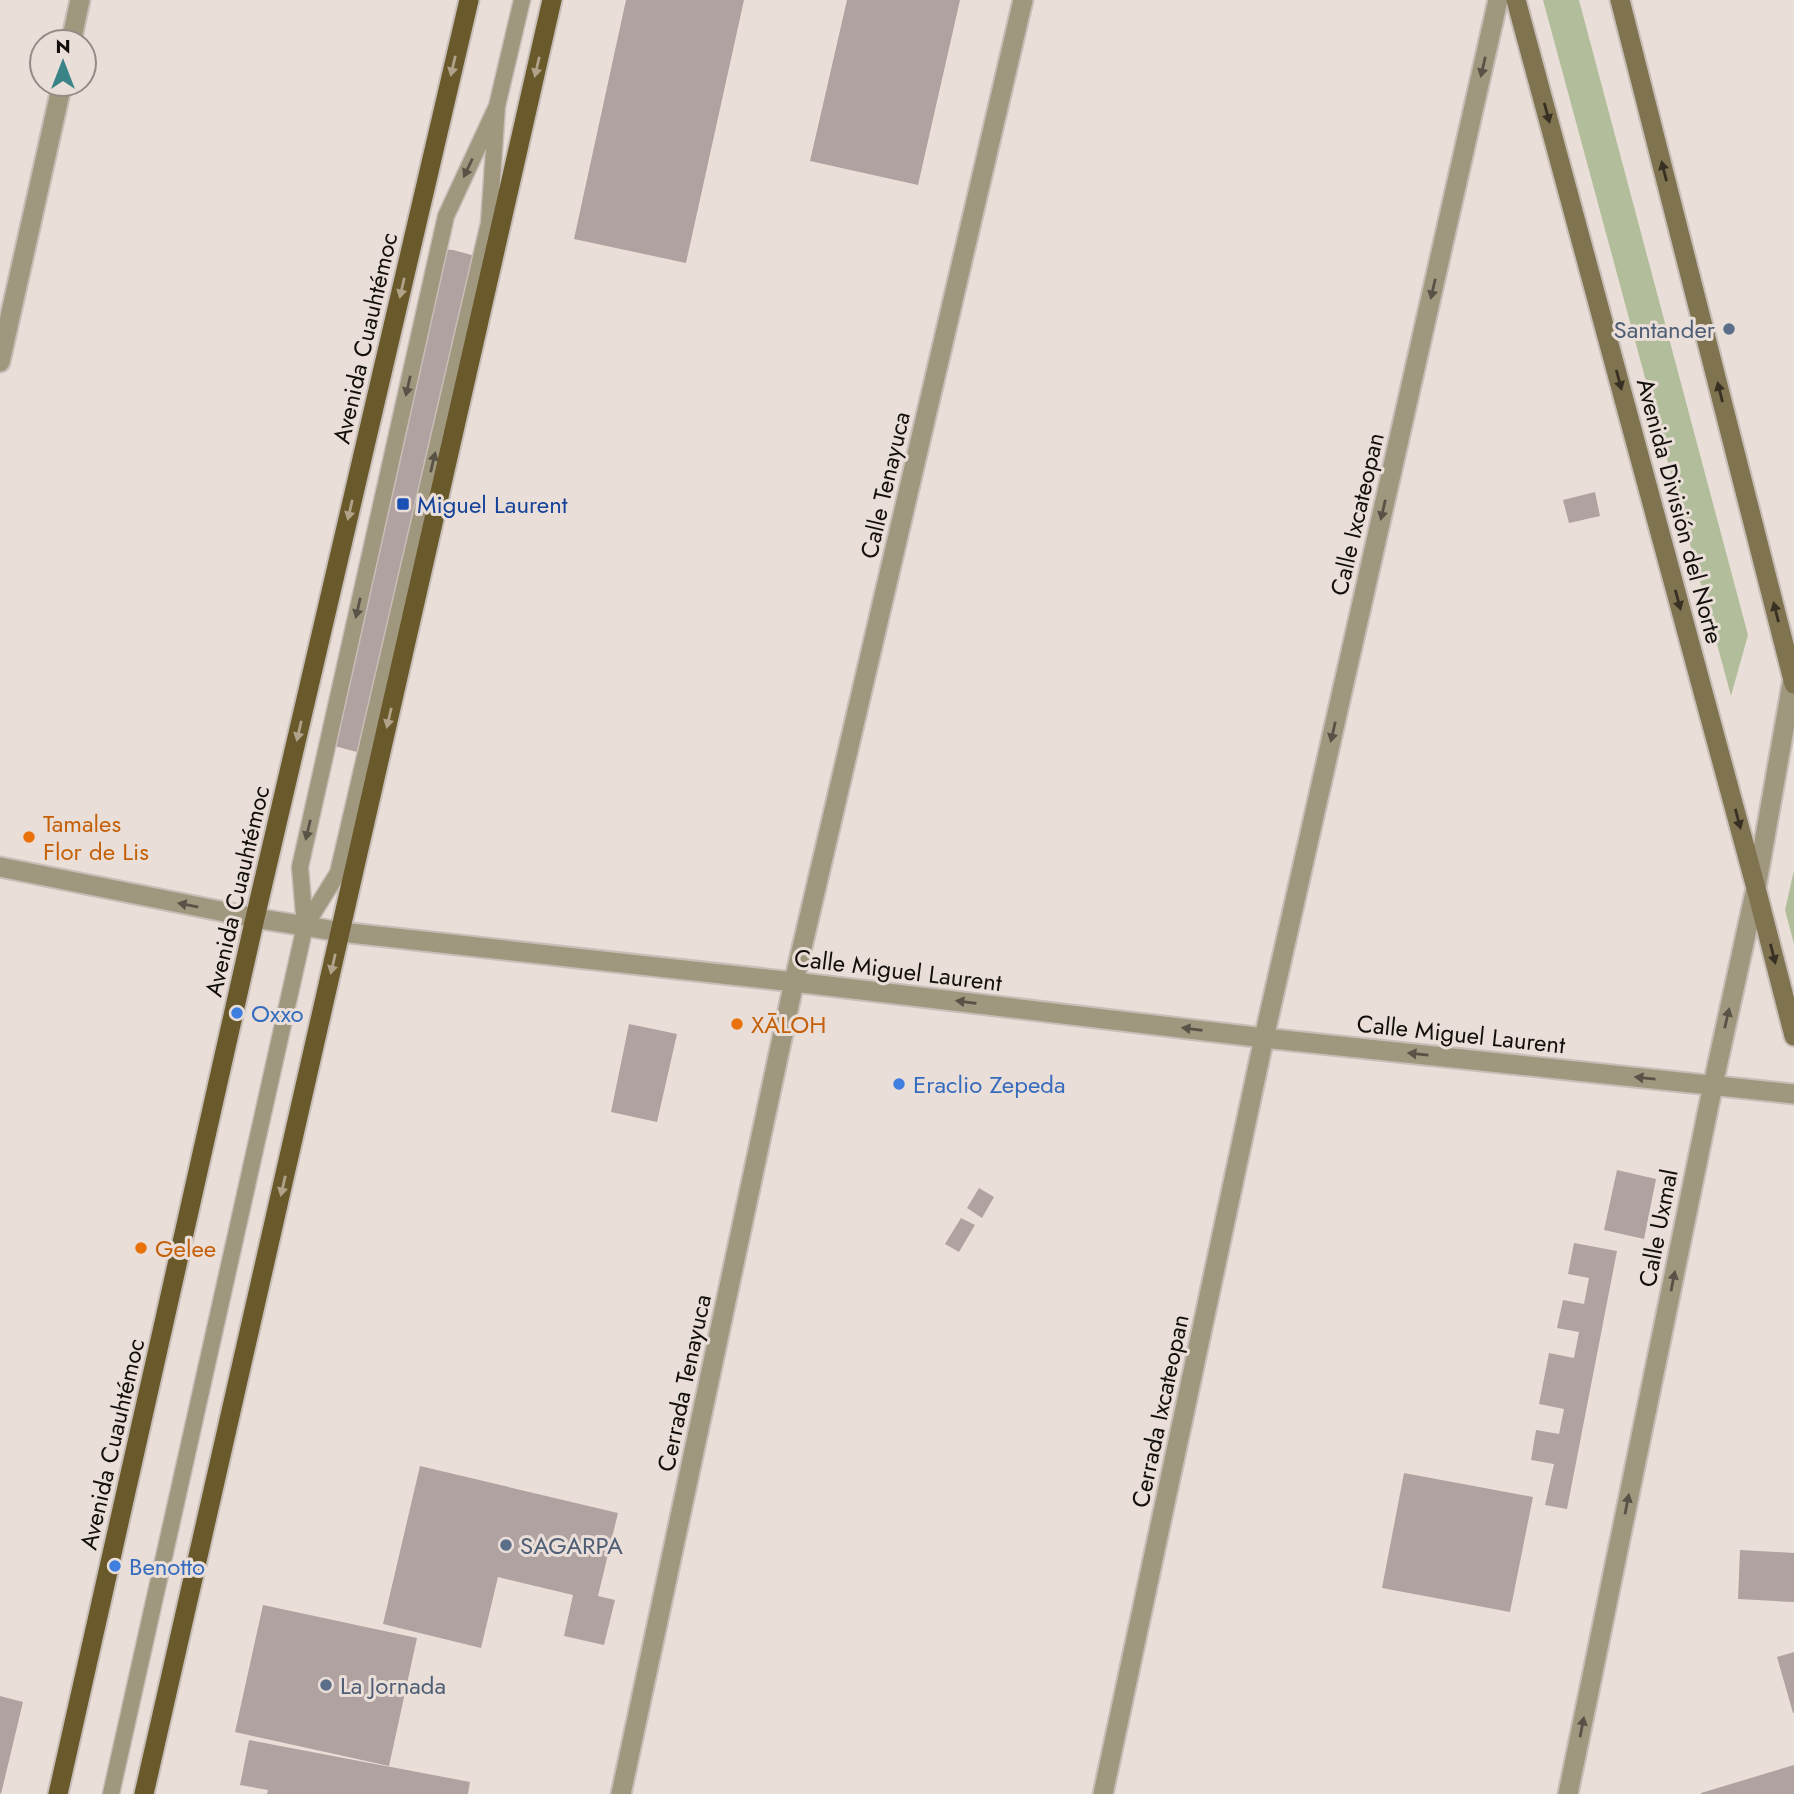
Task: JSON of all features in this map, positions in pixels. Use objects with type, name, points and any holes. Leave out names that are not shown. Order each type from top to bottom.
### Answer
[{"type":"main road","name":"Avenida Cuauhtémoc","points":[[58,1794],[255,918],[469,0]]},
{"type":"main road","points":[[144,1794],[552,0]]},
{"type":"main road","name":"Avenida División del Norte","points":[[1516,0],[1794,1036]]},
{"type":"main road","points":[[1620,0],[1794,678]]},
{"type":"street","points":[[74,28],[80,0]]},
{"type":"street","name":"Calle Tenayuca","points":[[794,982],[1023,0]]},
{"type":"street","name":"Calle Ixcateopan","points":[[1264,1038],[1498,0]]},
{"type":"street","points":[[0,362],[59,98]]},
{"type":"street","name":"Calle Uxmal","points":[[1568,1794],[1756,888],[1794,678]]},
{"type":"street","name":"Calle Miguel Laurent","points":[[0,867],[255,918],[341,932],[1264,1038],[1794,1094]]},
{"type":"street","name":"Cerrada Tenayuca","points":[[621,1794],[794,982]]},
{"type":"street","name":"Cerrada Ixcateopan","points":[[1102,1794],[1264,1038]]},
{"type":"lane","points":[[305,926],[338,873],[489,223],[497,106],[522,0]]},
{"type":"lane","points":[[111,1794],[305,926],[300,867],[446,216],[497,106]]},
{"type":"green space","points":[[1543,0],[1579,0],[1748,635],[1731,696]]},
{"type":"green space","points":[[1794,870],[1794,944],[1785,910]]},
{"type":"building","points":[[626,0],[744,0],[686,263],[574,239]]},
{"type":"building","points":[[847,0],[960,0],[918,185],[810,161]]},
{"type":"building","points":[[440,249],[483,258],[368,755],[327,744]]},
{"type":"building","points":[[1595,492],[1600,516],[1569,523],[1563,500]]},
{"type":"building","points":[[629,1024],[677,1034],[657,1122],[611,1112]]},
{"type":"building","points":[[1617,1170],[1656,1179],[1644,1239],[1604,1230]]},
{"type":"building","points":[[979,1188],[994,1197],[982,1218],[967,1208]]},
{"type":"building","points":[[961,1218],[975,1225],[959,1252],[945,1244]]},
{"type":"building","points":[[1574,1243],[1617,1251],[1567,1509],[1545,1505],[1554,1464],[1531,1460],[1536,1430],[1559,1434],[1564,1409],[1539,1404],[1549,1353],[1574,1358],[1579,1332],[1557,1328],[1563,1300],[1584,1304],[1589,1278],[1568,1274]]},
{"type":"building","name":"SAGARPA","points":[[420,1466],[618,1513],[598,1596],[615,1600],[604,1645],[564,1636],[573,1595],[498,1577],[481,1648],[383,1624]]},
{"type":"building","points":[[1404,1473],[1533,1497],[1510,1612],[1382,1588]]},
{"type":"building","points":[[1740,1550],[1794,1553],[1794,1602],[1738,1599]]},
{"type":"building","name":"La Jornada","points":[[263,1605],[417,1638],[389,1766],[235,1732]]},
{"type":"building","points":[[1794,1652],[1794,1713],[1793,1713],[1777,1657]]},
{"type":"building","points":[[0,1696],[23,1702],[1,1794],[0,1793]]},
{"type":"building","points":[[249,1740],[470,1782],[468,1794],[267,1794],[268,1790],[240,1785]]},
{"type":"building","points":[[1794,1765],[1794,1794],[1701,1794],[1701,1793]]},
{"type":"place","name":"Santander","points":[[1729,329]]},
{"type":"place","name":"Miguel Laurent","points":[[403,504]]},
{"type":"place","name":"Tamales Flor de Lis","points":[[29,837]]},
{"type":"place","name":"Oxxo","points":[[237,1013]]},
{"type":"place","name":"XĀLOH","points":[[737,1024]]},
{"type":"place","name":"Eraclio Zepeda","points":[[899,1084]]},
{"type":"place","name":"Gelee","points":[[141,1248]]},
{"type":"place","name":"SAGARPA","points":[[506,1545]]},
{"type":"place","name":"Benotto","points":[[115,1566]]},
{"type":"place","name":"La Jornada","points":[[326,1685]]}]
